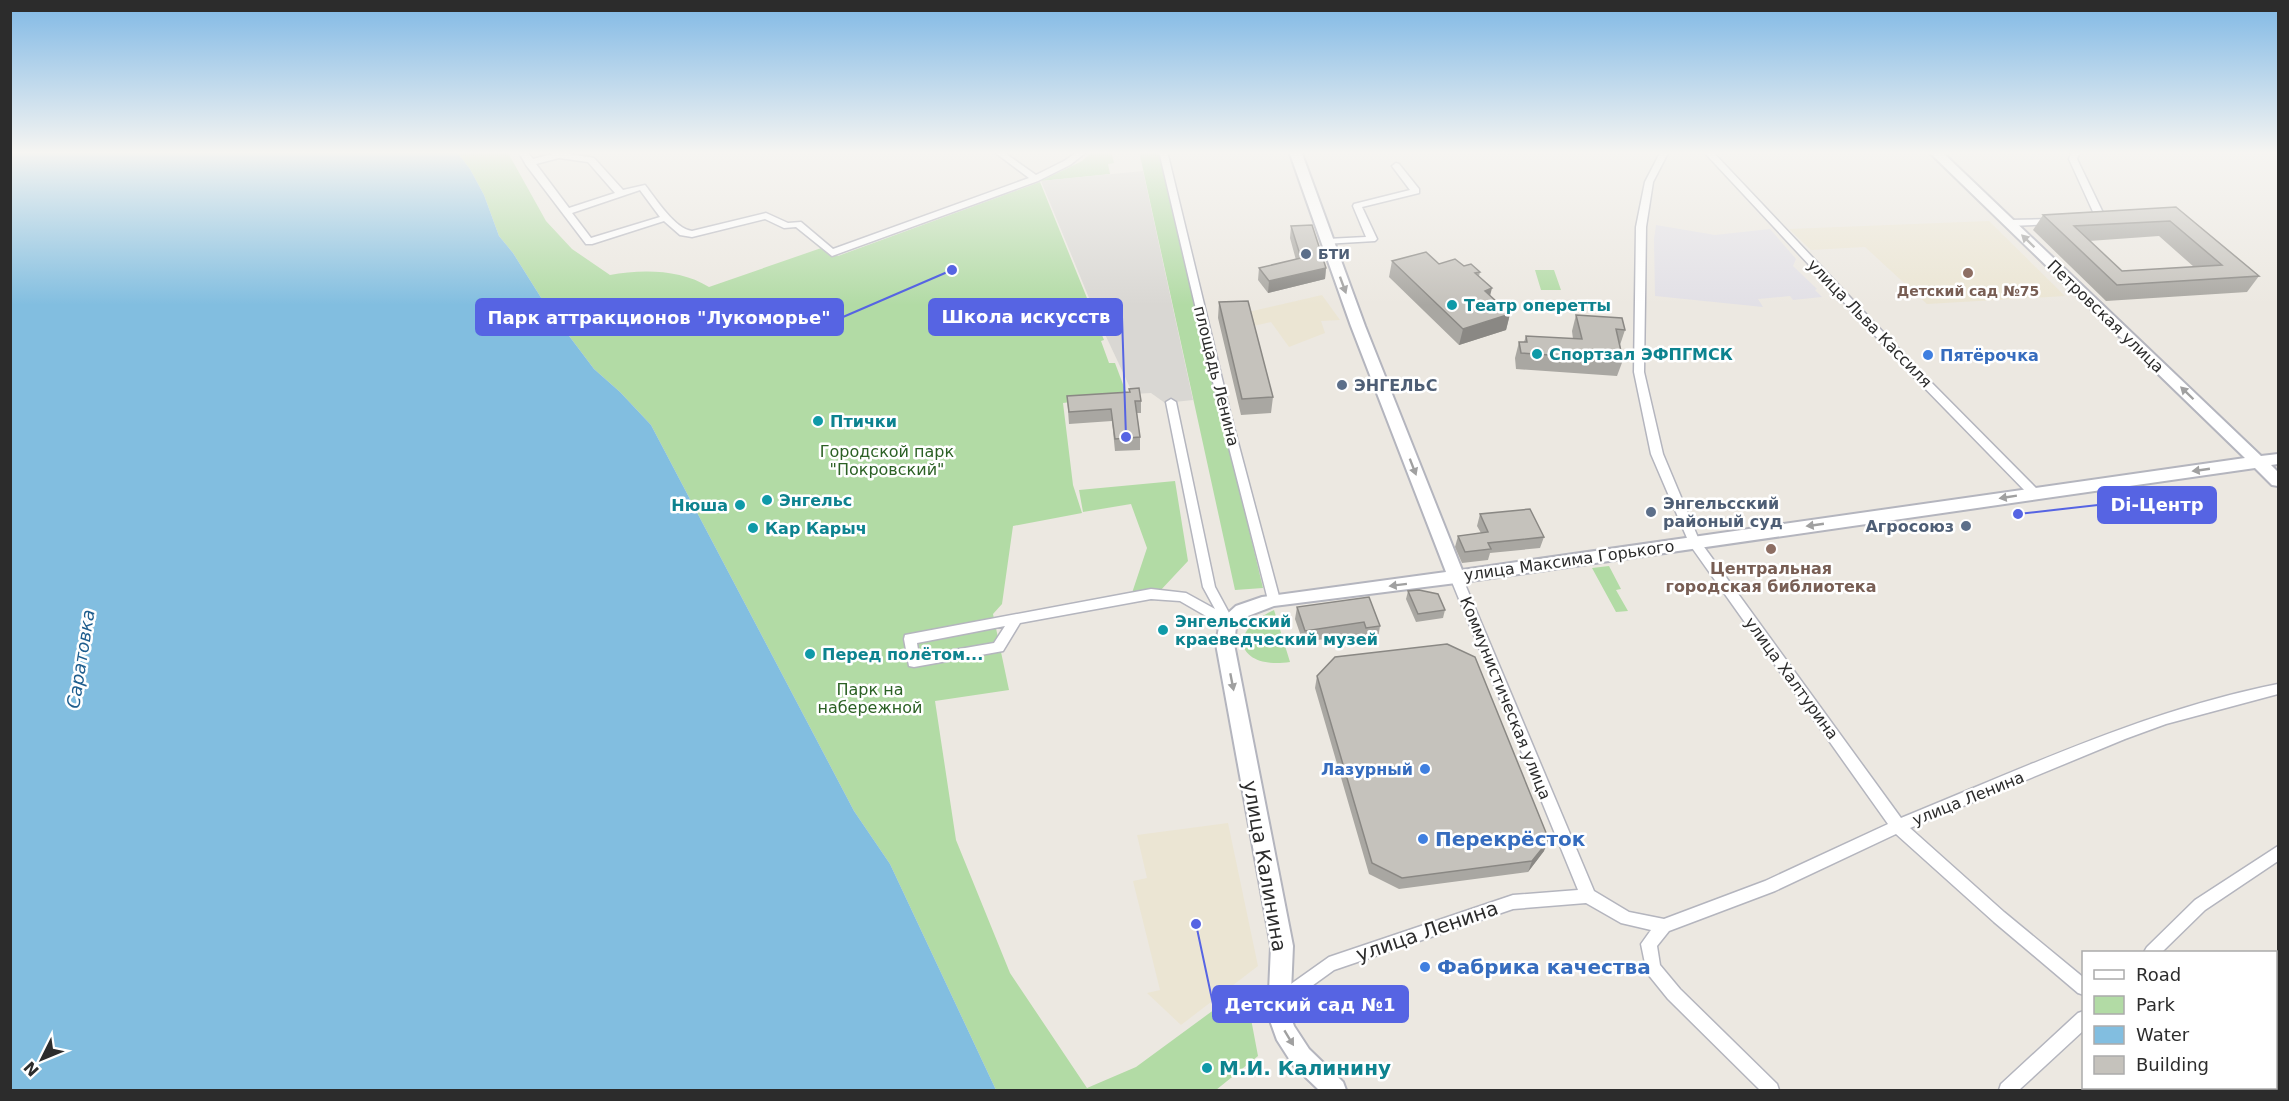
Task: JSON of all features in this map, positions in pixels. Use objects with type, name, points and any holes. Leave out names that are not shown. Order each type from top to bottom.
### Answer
[{"type":"main road","name":"Коммунистическая улица","points":[[1313,202],[1456,577]]},
{"type":"main road","name":"Петровская улица","points":[[1988,202],[2278,481]]},
{"type":"main road","name":"улица Максима Горького","points":[[1228,624],[1241,612],[1256,604],[1274,600],[1456,577],[2278,459]]},
{"type":"main road","name":"улица Калинина","points":[[1228,624],[1225,644],[1227,659],[1282,946],[1279,1015],[1285,1032],[1301,1057],[1335,1090]]},
{"type":"street","points":[[558,202],[589,242],[666,218]]},
{"type":"street","points":[[565,212],[595,202]]},
{"type":"street","points":[[654,202],[666,218],[683,233],[692,234],[766,216],[782,225],[798,224],[832,253],[971,202]]},
{"type":"street","name":"площадь Ленина","points":[[1175,202],[1226,416],[1274,600]]},
{"type":"street","points":[[1327,242],[1372,239],[1357,206],[1371,202]]},
{"type":"street","name":"улица Халтурина","points":[[1645,202],[1641,227],[1639,372],[1657,454],[1694,542],[1898,826],[1999,917],[2082,986]]},
{"type":"street","name":"улица Льва Кассиля","points":[[1755,202],[1913,370],[2034,493]]},
{"type":"street","points":[[2084,222],[2095,222],[2100,217],[2093,202]]},
{"type":"street","points":[[2009,223],[2063,222]]},
{"type":"street","points":[[1171,402],[1209,587],[1228,624]]},
{"type":"street","name":"Коммунистическая улица","points":[[1456,577],[1588,896]]},
{"type":"street","points":[[1016,619],[998,647],[914,662],[910,639],[1016,619],[1151,594],[1182,596],[1228,624]]},
{"type":"street","name":"улица Ленина","points":[[1664,926],[1770,886],[1898,826],[2165,719],[2278,689]]},
{"type":"street","points":[[2153,951],[2200,905],[2278,853]]},
{"type":"street","points":[[1588,896],[1626,918],[1664,926],[1649,944],[1653,968],[1674,994],[1771,1090]]},
{"type":"street","name":"улица Ленина","points":[[1280,1001],[1329,964],[1513,902],[1588,896]]},
{"type":"street","points":[[2007,1090],[2082,1021]]},
{"type":"shaded area","points":[[1050,202],[1150,202],[1193,400],[1165,403],[1151,393],[1133,394],[1096,315]]},
{"type":"shaded area","name":"Детский сад №75","points":[[1989,221],[2065,296],[1927,304],[1865,247],[1811,250],[1789,229]]},
{"type":"shaded area","points":[[1656,225],[1715,235],[1770,229],[1796,259],[1793,266],[1817,289],[1815,290],[1822,297],[1793,300],[1790,296],[1758,299],[1763,307],[1655,296],[1654,239]]},
{"type":"shaded area","points":[[1322,295],[1340,320],[1321,321],[1325,333],[1289,347],[1271,322],[1253,326],[1244,313]]},
{"type":"shaded area","points":[[1228,823],[1258,966],[1181,1025],[1147,993],[1160,990],[1133,881],[1147,878],[1137,835]]},
{"type":"green space","points":[[487,202],[536,202],[546,221],[572,249],[610,275],[661,272],[686,277],[709,287],[827,246],[838,256],[984,202],[1048,202],[1104,340],[1101,341],[1109,363],[1115,363],[1127,395],[1063,403],[1073,485],[1082,513],[1013,526],[1002,604],[993,614],[1009,690],[935,701],[956,840],[1010,973],[1087,1088],[1136,1067],[1245,987],[1258,1056],[1216,1090],[996,1090],[890,864],[854,811],[651,425],[620,392],[594,369],[545,304],[513,253],[499,236]]},
{"type":"green space","points":[[1150,202],[1171,202],[1263,588],[1235,590]]},
{"type":"green space","points":[[1535,270],[1554,270],[1561,290],[1541,290]]},
{"type":"green space","points":[[1175,481],[1188,561],[1159,592],[1131,596],[1147,548],[1131,504],[1083,512],[1079,490]]},
{"type":"green space","points":[[1609,566],[1621,589],[1616,590],[1628,611],[1616,612],[1592,568]]},
{"type":"green space","points":[[1274,610],[1290,662],[1273,663],[1259,660],[1244,648],[1243,639],[1248,629],[1258,619]]},
{"type":"water","name":"Саратовка","points":[[10,202],[487,202],[499,236],[513,253],[545,304],[594,369],[620,392],[651,425],[854,811],[890,864],[996,1090],[11,1090]]},
{"type":"building","points":[[2176,207],[2259,276],[2117,285],[2043,215]],"holes":[[[2170,221],[2222,265],[2122,271],[2074,226]]]},
{"type":"building","points":[[1312,225],[1326,268],[1269,281],[1259,268],[1301,258],[1291,226]]},
{"type":"building","points":[[1426,252],[1439,264],[1455,259],[1464,266],[1471,264],[1480,272],[1475,273],[1492,288],[1485,291],[1510,314],[1463,329],[1392,261]]},
{"type":"building","points":[[1248,301],[1273,397],[1242,399],[1219,302]]},
{"type":"building","points":[[1576,315],[1622,318],[1625,330],[1616,329],[1623,360],[1521,353],[1519,342],[1527,342],[1526,336],[1582,339]]},
{"type":"building","points":[[1139,388],[1141,401],[1135,401],[1140,437],[1115,439],[1111,409],[1069,412],[1067,396],[1130,392],[1129,389]]},
{"type":"building","points":[[1530,509],[1544,537],[1488,543],[1491,549],[1465,552],[1458,536],[1488,532],[1480,514]]},
{"type":"building","points":[[1419,590],[1438,594],[1445,610],[1418,614],[1408,591]]},
{"type":"building","points":[[1369,597],[1380,626],[1366,628],[1364,622],[1305,631],[1297,607]]},
{"type":"building","name":"Лазурный","points":[[1447,644],[1475,657],[1549,840],[1532,861],[1402,878],[1372,863],[1317,676],[1335,657]]},
{"type":"place","name":"БТИ","points":[[1306,254]]},
{"type":"place","name":"Парк аттракционов \"Лукоморье\"","points":[[952,270]]},
{"type":"place","name":"Детский сад №75","points":[[1968,273]]},
{"type":"place","name":"Театр оперетты","points":[[1452,305]]},
{"type":"place","name":"Спортзал ЭФПГМСК","points":[[1537,354]]},
{"type":"place","name":"Пятёрочка","points":[[1928,355]]},
{"type":"place","name":"ЭНГЕЛЬС","points":[[1342,385]]},
{"type":"place","name":"Птички","points":[[818,421]]},
{"type":"place","name":"Школа искусств","points":[[1126,437]]},
{"type":"place","name":"Энгельс","points":[[767,500]]},
{"type":"place","name":"Нюша","points":[[740,505]]},
{"type":"place","name":"Энгельсский районый суд","points":[[1651,512]]},
{"type":"place","name":"Di-Центр","points":[[2018,514]]},
{"type":"place","name":"Агросоюз","points":[[1966,526]]},
{"type":"place","name":"Кар Карыч","points":[[753,528]]},
{"type":"place","name":"Центральная городская библиотека","points":[[1771,549]]},
{"type":"place","name":"Энгельсский краеведческий музей","points":[[1163,630]]},
{"type":"place","name":"Перед полётом...","points":[[810,654]]},
{"type":"place","name":"Лазурный","points":[[1425,769]]},
{"type":"place","name":"Перекрёсток","points":[[1423,839]]},
{"type":"place","name":"Детский сад №1","points":[[1196,924]]},
{"type":"place","name":"Фабрика качества","points":[[1425,967]]},
{"type":"place","name":"М.И. Калинину","points":[[1207,1068]]},
{"type":"park label","name":"Городской парк \"Покровский\"","points":[[887,460]]},
{"type":"park label","name":"Парк на набережной","points":[[870,698]]}]
